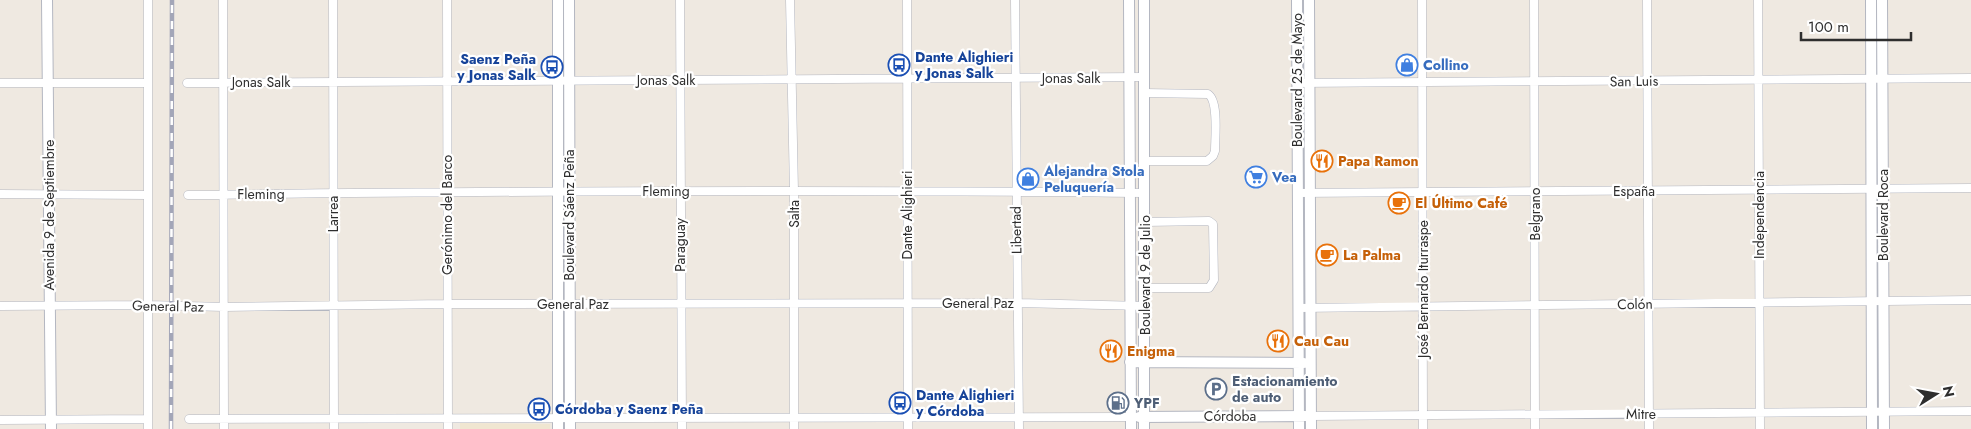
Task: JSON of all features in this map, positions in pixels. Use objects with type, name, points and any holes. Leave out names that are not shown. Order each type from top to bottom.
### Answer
[{"type":"main road","name":"Avenida 9 de Septiembre","points":[[48,0],[51,424]]},
{"type":"main road","name":"Boulevard Sáenz Peña","points":[[558,0],[569,192],[570,429]]},
{"type":"main road","name":"Boulevard Sáenz Peña","points":[[558,429],[558,192],[569,0]]},
{"type":"main road","name":"Boulevard 9 de Julio","points":[[1129,0],[1131,429]]},
{"type":"main road","name":"Boulevard 9 de Julio","points":[[1144,0],[1144,429]]},
{"type":"main road","name":"Boulevard Roca","points":[[1871,0],[1883,189],[1884,429]]},
{"type":"main road","name":"Boulevard Roca","points":[[1872,429],[1872,189],[1882,0]]},
{"type":"main road","name":"Boulevard 25 de Mayo","points":[[1297,3],[1299,429]]},
{"type":"main road","name":"Boulevard 25 de Mayo","points":[[1309,4],[1311,429]]},
{"type":"main road","points":[[1130,362],[1310,363]]},
{"type":"main road","name":"Córdoba","points":[[1131,417],[1310,416]]},
{"type":"street","points":[[148,0],[148,429]]},
{"type":"street","points":[[223,0],[224,429]]},
{"type":"street","name":"Larrea","points":[[333,0],[334,429]]},
{"type":"street","name":"Gerónimo del Barco","points":[[446,0],[448,429]]},
{"type":"street","name":"Paraguay","points":[[680,0],[682,429]]},
{"type":"street","name":"Salta","points":[[790,0],[794,190],[794,429]]},
{"type":"street","name":"Dante Alighieri","points":[[907,0],[908,429]]},
{"type":"street","name":"Libertad","points":[[1016,0],[1015,79],[1019,429]]},
{"type":"street","name":"José Bernardo Iturraspe","points":[[1422,0],[1423,429]]},
{"type":"street","name":"Belgrano","points":[[1534,0],[1535,429]]},
{"type":"street","points":[[1647,0],[1649,429]]},
{"type":"street","name":"Independencia","points":[[1758,0],[1760,429]]},
{"type":"street","name":"Boulevard 25 de Mayo","points":[[1297,3],[1309,4]]},
{"type":"street","name":"Jonas Salk","points":[[187,83],[1144,77]]},
{"type":"street","name":"San Luis","points":[[1297,83],[1971,78]]},
{"type":"street","points":[[0,83],[148,83]]},
{"type":"street","points":[[1144,92],[1208,94],[1213,98],[1215,151],[1214,156],[1207,161],[1144,161]]},
{"type":"street","name":"España","points":[[1298,193],[1971,188]]},
{"type":"street","name":"Fleming","points":[[188,194],[680,190],[1144,193]]},
{"type":"street","points":[[0,194],[148,195]]},
{"type":"street","points":[[1144,222],[1209,221],[1213,224],[1214,280],[1209,288],[1145,288]]},
{"type":"street","name":"Colón","points":[[1298,308],[1971,300]]},
{"type":"street","name":"General Paz","points":[[0,306],[148,305],[224,307],[447,304],[1018,303],[1145,306]]},
{"type":"street","name":"Mitre","points":[[1310,416],[1971,411]]},
{"type":"street","name":"Córdoba","points":[[189,419],[1131,417]]},
{"type":"street","points":[[0,420],[51,424],[148,419]]},
{"type":"shaded area","points":[[460,423],[550,424],[550,429],[460,429]]},
{"type":"railway","points":[[171,429],[172,0]]},
{"type":"place","name":"Dante Alighieri y Jonas Salk","points":[[899,65]]},
{"type":"place","name":"Collino","points":[[1407,65]]},
{"type":"place","name":"Saenz Peña y Jonas Salk","points":[[552,67]]},
{"type":"place","name":"Papa Ramon","points":[[1322,161]]},
{"type":"place","name":"Vea","points":[[1256,177]]},
{"type":"place","name":"Alejandra Stola Peluquería","points":[[1028,179]]},
{"type":"place","name":"El Último Café","points":[[1399,203]]},
{"type":"place","name":"La Palma","points":[[1327,255]]},
{"type":"place","name":"Cau Cau","points":[[1278,341]]},
{"type":"place","name":"Enigma","points":[[1111,351]]},
{"type":"place","name":"Estacionamiento de auto","points":[[1216,389]]},
{"type":"place","name":"Dante Alighieri y Córdoba","points":[[900,403]]},
{"type":"place","name":"YPF","points":[[1118,403]]},
{"type":"place","name":"Córdoba y Saenz Peña","points":[[539,409]]}]
